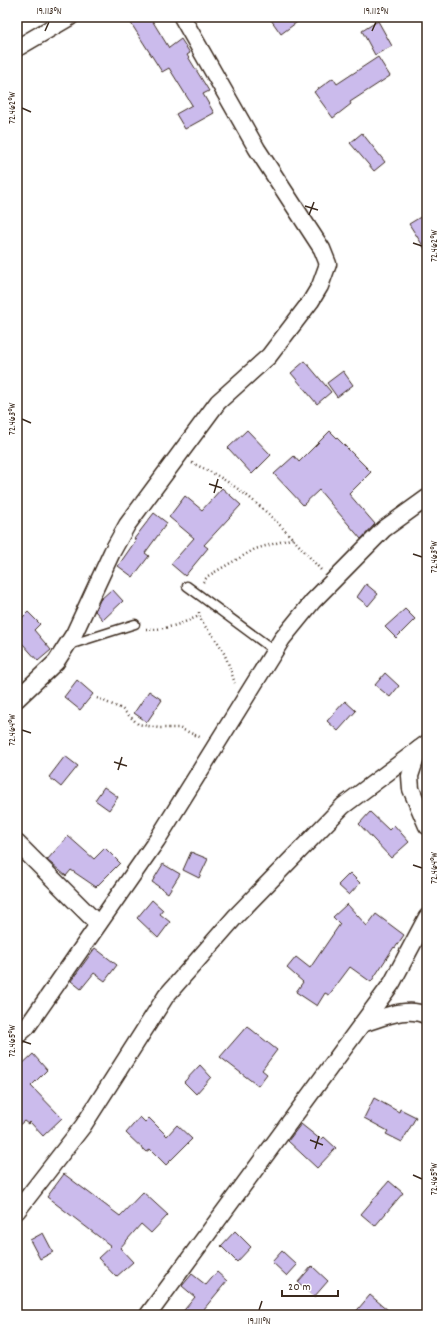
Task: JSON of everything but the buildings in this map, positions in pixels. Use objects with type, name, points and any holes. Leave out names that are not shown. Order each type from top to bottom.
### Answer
[{"type":"street","points":[[17,698],[56,662],[74,634],[112,552],[127,525],[218,402],[274,350],[311,301],[320,286],[328,264],[322,249],[257,149],[182,17]]},
{"type":"street","points":[[17,48],[59,20]]},
{"type":"street","points":[[17,1036],[27,1027],[157,840],[275,651],[300,618],[384,529],[427,498]]},
{"type":"street","points":[[423,746],[410,776],[411,789],[427,826]]},
{"type":"street","points":[[17,1210],[84,1126],[166,996],[236,916],[343,806],[423,746]]},
{"type":"street","points":[[17,843],[98,924]]},
{"type":"street","points":[[148,1315],[392,983],[427,917]]},
{"type":"street","points":[[362,1024],[405,1011],[420,1012],[427,1016]]},
{"type":"lane","points":[[187,586],[275,651]]},
{"type":"lane","points":[[66,646],[135,624]]},
{"type":"path","points":[[174,461],[191,463],[206,469],[243,492],[294,538],[332,583]]},
{"type":"path","points":[[135,624],[144,629],[159,630],[175,626],[199,616]]},
{"type":"path","points":[[97,698],[122,710],[138,724],[159,728],[179,728],[199,735],[213,750]]}]
